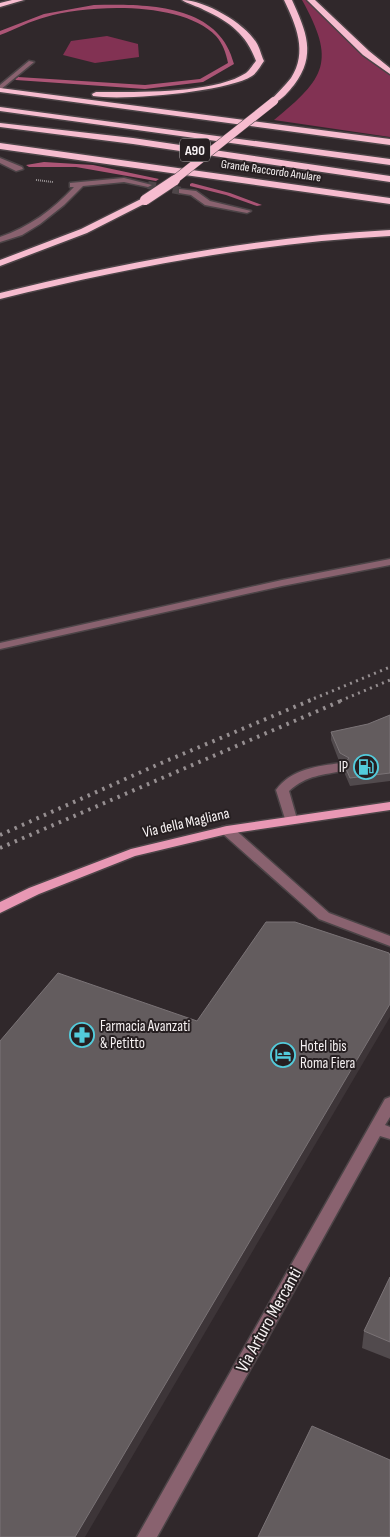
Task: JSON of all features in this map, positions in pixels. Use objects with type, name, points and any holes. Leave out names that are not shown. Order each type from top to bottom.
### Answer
[{"type":"highway","points":[[0,5],[20,0]]},
{"type":"highway","points":[[0,89],[114,94],[183,92],[229,83],[245,76],[256,68],[260,56],[252,42],[221,17],[202,6],[186,0]]},
{"type":"highway","points":[[0,262],[76,234],[146,200],[175,180],[274,101],[298,76],[305,54],[302,30],[288,0]]},
{"type":"highway","points":[[310,0],[354,42],[390,72]]},
{"type":"highway","points":[[0,89],[390,142]]},
{"type":"highway","name":"Grande Raccordo Anulare","points":[[0,109],[390,162]]},
{"type":"highway","name":"Grande Raccordo Anulare","points":[[0,125],[133,141],[390,179]]},
{"type":"highway","name":"Grande Raccordo Anulare","points":[[0,146],[390,201]]},
{"type":"highway","points":[[0,296],[107,270],[195,252],[294,239],[390,233]]},
{"type":"main road","name":"Via della Magliana","points":[[0,908],[34,891],[131,853],[227,830],[291,819],[390,806]]},
{"type":"street","points":[[0,89],[31,62]]},
{"type":"street","points":[[0,160],[19,169]]},
{"type":"street","points":[[70,185],[124,180],[148,185]]},
{"type":"street","points":[[0,240],[22,232],[43,218],[74,193],[81,184]]},
{"type":"street","points":[[182,191],[193,193],[208,203],[247,211]]},
{"type":"street","points":[[0,646],[272,585],[390,562]]},
{"type":"street","points":[[291,819],[282,790],[296,777],[320,769],[341,767]]},
{"type":"street","points":[[227,830],[324,916],[390,941]]},
{"type":"street","name":"Via Arturo Mercanti","points":[[147,1537],[383,1130],[390,1103]]},
{"type":"shaded area","points":[[302,0],[306,0],[390,74],[390,137],[274,120],[305,92],[315,80],[320,67],[322,54],[319,39],[313,21]]},
{"type":"shaded area","points":[[107,36],[138,44],[139,57],[95,63],[63,55],[71,41]]},
{"type":"building","name":"IP","points":[[390,715],[390,773],[350,778],[344,764],[349,758],[340,753],[331,732],[368,724]]},
{"type":"building","points":[[266,922],[295,922],[389,953],[390,1004],[75,1537],[0,1537],[0,1041],[58,973],[197,1021]]},
{"type":"building","points":[[390,1277],[390,1342],[364,1331]]},
{"type":"building","points":[[312,1426],[390,1460],[390,1537],[258,1537]]},
{"type":"waterway","points":[[0,33],[46,15],[70,10],[119,6],[144,8],[191,17],[207,26],[218,35],[226,47],[231,64],[201,81],[145,87],[18,79]]},
{"type":"waterway","points":[[29,165],[76,165],[156,179]]},
{"type":"waterway","points":[[192,185],[228,194],[259,205]]},
{"type":"tunnel","points":[[148,185],[182,191]]},
{"type":"railway","points":[[308,701],[390,667]]},
{"type":"railway","points":[[340,701],[390,680]]},
{"type":"railway","points":[[0,835],[159,764],[311,700]]},
{"type":"railway","points":[[0,848],[343,700]]},
{"type":"place","name":"IP","points":[[366,767]]},
{"type":"place","name":"Farmacia Avanzati & Petitto","points":[[82,1035]]},
{"type":"place","name":"Hotel ibis Roma Fiera","points":[[283,1055]]}]
